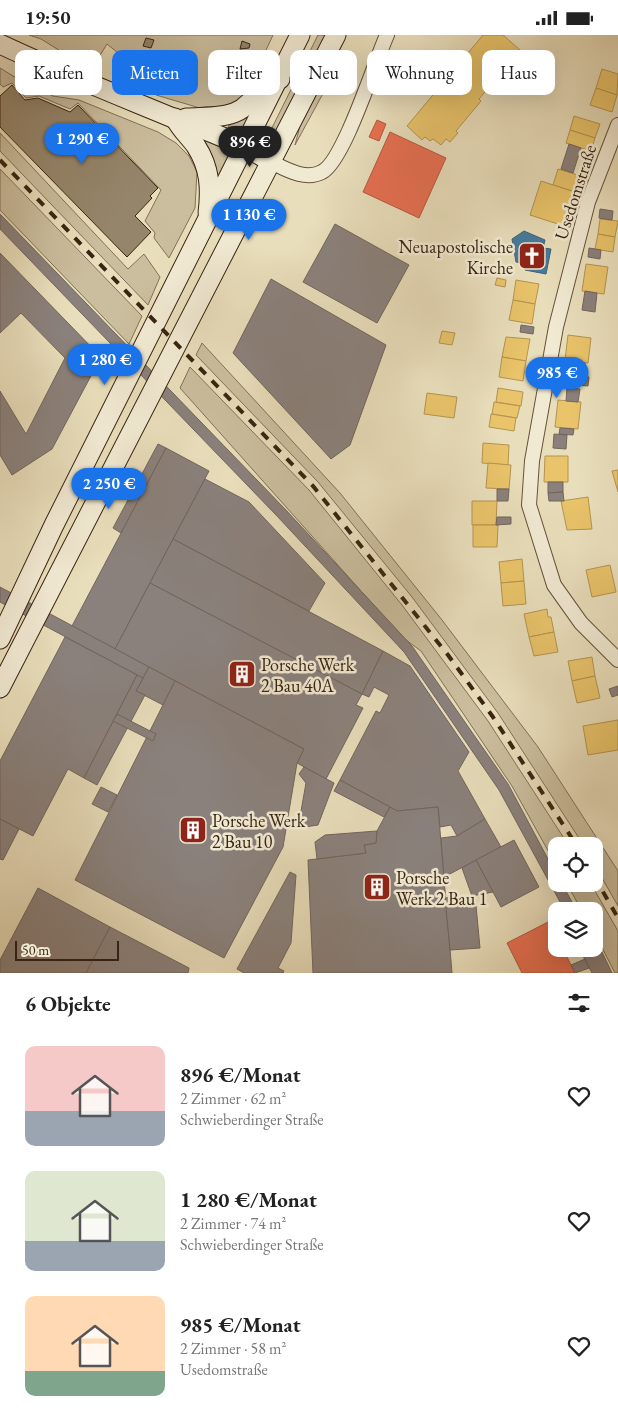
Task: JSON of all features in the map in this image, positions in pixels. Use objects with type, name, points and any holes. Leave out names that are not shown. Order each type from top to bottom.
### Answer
[{"type":"main road","points":[[280,79],[300,35]]},
{"type":"main road","points":[[0,688],[336,35]]},
{"type":"main road","points":[[0,44],[246,146],[271,162]]},
{"type":"main road","points":[[175,118],[235,114],[253,100],[256,95]]},
{"type":"main road","points":[[0,639],[54,525],[272,95]]},
{"type":"main road","points":[[175,118],[183,133],[195,144],[208,170],[210,190],[208,222]]},
{"type":"street","points":[[271,162],[303,175],[316,174],[329,166],[356,116],[387,35]]},
{"type":"street","name":"Usedomstraße","points":[[618,125],[588,202],[556,327],[532,461],[529,505],[554,585],[581,623],[618,660]]},
{"type":"shaded area","points":[[29,35],[273,35],[266,50],[208,50],[208,95],[245,95],[243,100],[210,111],[156,95],[198,95],[198,50],[114,50],[107,44],[102,52],[102,50],[59,50],[41,39]]},
{"type":"shaded area","points":[[318,35],[326,35],[318,50],[311,50]]},
{"type":"shaded area","points":[[0,68],[15,77],[15,86],[12,83],[3,87],[0,84]]},
{"type":"shaded area","points":[[290,92],[290,95],[296,95],[274,138],[268,136]]},
{"type":"shaded area","points":[[23,95],[51,95],[79,100],[158,132],[176,143],[189,156],[197,172],[195,208],[169,258],[154,238],[155,233],[145,221],[161,190],[78,103],[70,109],[39,96],[26,98]]},
{"type":"shaded area","points":[[316,95],[322,95],[295,145],[300,126]]},
{"type":"shaded area","points":[[248,115],[251,118],[242,130],[237,132],[228,131],[229,125]]},
{"type":"shaded area","points":[[0,133],[128,269],[144,254],[160,277],[148,305],[0,151]]},
{"type":"shaded area","points":[[197,135],[227,148],[228,159],[218,181]]},
{"type":"shaded area","points":[[0,169],[142,316],[129,344],[0,210]]},
{"type":"shaded area","points":[[202,343],[340,493],[442,620],[538,747],[596,837],[578,837],[498,713],[412,597],[318,482],[196,355]]},
{"type":"shaded area","points":[[190,367],[309,490],[402,605],[488,721],[563,837],[548,837],[548,851],[512,786],[421,651],[402,637],[180,388]]},
{"type":"shaded area","points":[[603,848],[618,871],[618,906],[603,880]]},
{"type":"shaded area","points":[[571,892],[596,892],[601,902],[577,902]]},
{"type":"shaded area","points":[[603,905],[618,931],[618,973],[615,973],[603,950]]},
{"type":"building: Wohnen","points":[[483,35],[503,35],[520,50],[482,50],[482,95],[479,99],[481,101],[456,131],[458,133],[450,142],[446,139],[441,145],[433,139],[430,141],[425,137],[422,140],[407,126],[433,95],[472,95],[472,50],[470,50]]},
{"type":"building: Wohnen","points":[[602,69],[618,74],[617,95],[596,88]]},
{"type":"building: Wohnen","points":[[596,88],[617,95],[612,112],[590,105]]},
{"type":"building: Wohnen","points":[[574,116],[600,124],[595,138],[570,130]]},
{"type":"building: Wohnen","points":[[570,130],[595,138],[591,151],[566,143]]},
{"type":"building: Wohnen","points":[[558,169],[581,176],[576,192],[553,185]]},
{"type":"building: Wohnen","points":[[541,181],[575,192],[564,226],[530,215]]},
{"type":"building: Wohnen","points":[[600,219],[618,221],[615,237],[598,234]]},
{"type":"building: Wohnen","points":[[598,234],[615,237],[613,252],[595,249]]},
{"type":"building: Wohnen","points":[[586,264],[608,267],[604,294],[582,291]]},
{"type":"building: Wohnen","points":[[497,278],[506,280],[505,287],[495,285]]},
{"type":"building: Wohnen","points":[[516,280],[539,284],[535,304],[513,300]]},
{"type":"building: Wohnen","points":[[513,300],[535,304],[532,324],[509,320]]},
{"type":"building: Wohnen","points":[[442,331],[455,333],[452,345],[439,343]]},
{"type":"building: Wohnen","points":[[568,335],[591,338],[588,363],[565,360]]},
{"type":"building: Wohnen","points":[[506,337],[530,339],[526,361],[502,357]]},
{"type":"building: Wohnen","points":[[502,357],[526,361],[523,381],[499,377]]},
{"type":"building: Wohnen","points":[[498,388],[523,392],[521,406],[496,402]]},
{"type":"building: Wohnen","points":[[427,393],[457,397],[454,418],[424,414]]},
{"type":"building: Wohnen","points":[[558,400],[581,402],[578,429],[555,427]]},
{"type":"building: Wohnen","points":[[494,402],[520,406],[517,418],[492,414]]},
{"type":"building: Wohnen","points":[[491,414],[516,418],[514,431],[489,427]]},
{"type":"building: Wohnen","points":[[483,443],[509,445],[508,465],[482,463]]},
{"type":"building: Wohnen","points":[[545,456],[568,456],[568,482],[544,482]]},
{"type":"building: Wohnen","points":[[488,463],[511,465],[509,489],[486,488]]},
{"type":"building: Wohnen","points":[[618,470],[618,492],[612,471]]},
{"type":"building: Wohnen","points":[[588,497],[592,529],[567,530],[561,501]]},
{"type":"building: Wohnen","points":[[472,501],[497,501],[496,525],[472,525]]},
{"type":"building: Wohnen","points":[[473,525],[498,525],[497,547],[473,547]]},
{"type":"building: Wohnen","points":[[522,559],[524,581],[501,583],[499,562]]},
{"type":"building: Wohnen","points":[[610,565],[616,592],[592,597],[586,570]]},
{"type":"building: Wohnen","points":[[524,581],[526,604],[503,606],[501,583]]},
{"type":"building: Wohnen","points":[[547,609],[554,632],[529,637],[524,614]]},
{"type":"building: Wohnen","points":[[554,632],[558,652],[534,656],[529,637]]},
{"type":"building: Wohnen","points":[[592,657],[595,676],[572,681],[568,661]]},
{"type":"building: Wohnen","points":[[595,676],[600,698],[577,703],[572,681]]},
{"type":"building: Wohnen","points":[[618,720],[618,750],[588,755],[583,726]]},
{"type":"building: Handel","points":[[377,120],[386,124],[379,141],[369,137]]},
{"type":"building: Handel","points":[[390,132],[446,158],[419,218],[363,192]]},
{"type":"building: Handel","points":[[548,922],[548,957],[567,957],[575,973],[522,973],[507,943]]},
{"type":"building: Öffentlich","name":"Neuapostolische Kirche","points":[[524,231],[545,240],[543,248],[551,249],[546,274],[525,270],[526,264],[516,262],[512,239]]},
{"type":"building: Industrie","points":[[569,144],[581,148],[573,173],[561,169]]},
{"type":"building: Industrie","points":[[600,209],[613,211],[612,220],[599,218]]},
{"type":"building: Industrie","points":[[0,214],[285,509],[412,646],[508,784],[548,859],[548,880],[499,790],[404,652],[277,516],[0,229]]},
{"type":"building: Industrie","points":[[335,224],[409,265],[377,323],[303,282]]},
{"type":"building: Industrie","points":[[589,248],[601,250],[600,259],[588,257]]},
{"type":"building: Industrie","points":[[0,253],[101,357],[52,449],[12,475],[0,455],[0,391],[26,434],[65,358],[21,313],[0,333]]},
{"type":"building: Industrie","points":[[271,279],[386,345],[350,445],[331,459],[233,353]]},
{"type":"building: Industrie","points":[[585,291],[597,293],[595,312],[582,310]]},
{"type":"building: Industrie","points":[[521,325],[534,327],[533,334],[520,332]]},
{"type":"building: Industrie","points":[[572,361],[585,363],[584,376],[589,377],[588,386],[570,384]]},
{"type":"building: Industrie","points":[[567,388],[580,389],[578,402],[566,401]]},
{"type":"building: Industrie","points":[[560,428],[574,429],[573,435],[559,434]]},
{"type":"building: Industrie","points":[[554,434],[567,435],[566,449],[553,448]]},
{"type":"building: Industrie","points":[[158,444],[166,448],[121,533],[113,528]]},
{"type":"building: Industrie","points":[[166,448],[209,471],[115,649],[72,626]]},
{"type":"building: Industrie","points":[[205,479],[249,502],[325,583],[309,611],[173,539]]},
{"type":"building: Industrie","points":[[548,482],[563,482],[563,492],[548,493]]},
{"type":"building: Industrie","points":[[497,489],[509,489],[508,501],[497,501]]},
{"type":"building: Industrie","points":[[563,492],[564,501],[549,501],[548,493]]},
{"type":"building: Industrie","points":[[497,517],[511,517],[511,524],[496,525]]},
{"type":"building: Industrie","points":[[173,539],[383,651],[362,694],[150,583]]},
{"type":"building: Industrie","name":"Porsche Werk 2 Bau 40A","points":[[150,583],[362,694],[356,705],[363,708],[326,779],[297,763],[304,749],[115,649]]},
{"type":"building: Industrie","points":[[0,587],[149,667],[143,678],[0,602]]},
{"type":"building: Industrie","points":[[65,637],[137,675],[84,778],[68,769],[33,836],[0,819],[0,761]]},
{"type":"building: Industrie","points":[[383,651],[410,666],[469,752],[458,771],[485,819],[457,836],[451,825],[440,827],[438,807],[397,811],[340,780],[376,711],[380,713],[389,695],[374,687],[369,697],[362,694]]},
{"type":"building: Industrie","points":[[149,667],[175,681],[163,705],[136,691]]},
{"type":"building: Industrie","points":[[137,675],[143,678],[136,691],[145,695],[97,785],[84,778]]},
{"type":"building: Industrie","name":"Porsche Werk 2 Bau 10","points":[[175,681],[304,749],[297,763],[283,847],[224,958],[75,880]]},
{"type":"building: Industrie","points":[[618,686],[618,695],[612,697],[609,689]]},
{"type":"building: Industrie","points":[[117,714],[156,734],[153,741],[113,721]]},
{"type":"building: Industrie","points":[[304,767],[334,783],[318,825],[298,828],[306,783],[299,774]]},
{"type":"building: Industrie","points":[[340,780],[390,807],[384,817],[334,791]]},
{"type":"building: Industrie","points":[[101,787],[117,795],[108,812],[92,804]]},
{"type":"building: Industrie","name":"Porsche Werk 2 Bau 1","points":[[390,807],[397,811],[438,807],[452,973],[313,973],[308,860],[366,853],[364,845],[376,843],[377,831]]},
{"type":"building: Industrie","points":[[0,819],[19,829],[3,860],[0,859]]},
{"type":"building: Industrie","points":[[485,819],[501,847],[444,877],[441,838],[457,836]]},
{"type":"building: Industrie","points":[[377,831],[376,843],[364,845],[366,853],[317,859],[315,842],[325,835]]},
{"type":"building: Industrie","points":[[514,840],[539,887],[501,907],[476,860]]},
{"type":"building: Industrie","points":[[476,860],[493,892],[472,896],[462,868]]},
{"type":"building: Industrie","points":[[290,872],[296,875],[291,943],[278,968],[284,971],[283,973],[244,973],[237,969]]},
{"type":"building: Industrie","points":[[38,888],[110,927],[86,973],[0,973],[0,960]]},
{"type":"building: Industrie","points":[[555,892],[566,892],[572,902],[560,902]]},
{"type":"building: Industrie","points":[[475,895],[480,948],[450,950],[445,898]]},
{"type":"building: Industrie","points":[[110,927],[189,968],[188,973],[86,973]]},
{"type":"building: Industrie","points":[[603,954],[612,973],[592,973],[584,957],[603,957]]},
{"type":"building: Industrie","points":[[585,959],[589,968],[575,973],[571,965]]},
{"type":"building: Sonstige","points":[[146,38],[154,40],[151,48],[143,46]]},
{"type":"building: Sonstige","points":[[242,41],[250,44],[249,48],[240,49]]},
{"type":"building: Sonstige","points":[[12,85],[15,88],[15,95],[21,95],[25,100],[38,98],[70,112],[78,105],[158,188],[150,196],[152,198],[135,216],[151,232],[127,257],[0,127],[0,96]]},
{"type":"railway","points":[[0,160],[313,486],[448,655],[493,717],[571,837]]},
{"type":"railway","points":[[603,892],[618,918]]},
{"type":"place","name":"Neuapostolische Kirche","points":[[532,256]]},
{"type":"place","name":"Porsche Werk 2 Bau 40A","points":[[242,674]]},
{"type":"place","name":"Porsche Werk 2 Bau 10","points":[[193,830]]},
{"type":"place","name":"Porsche Werk 2 Bau 1","points":[[377,887]]}]
